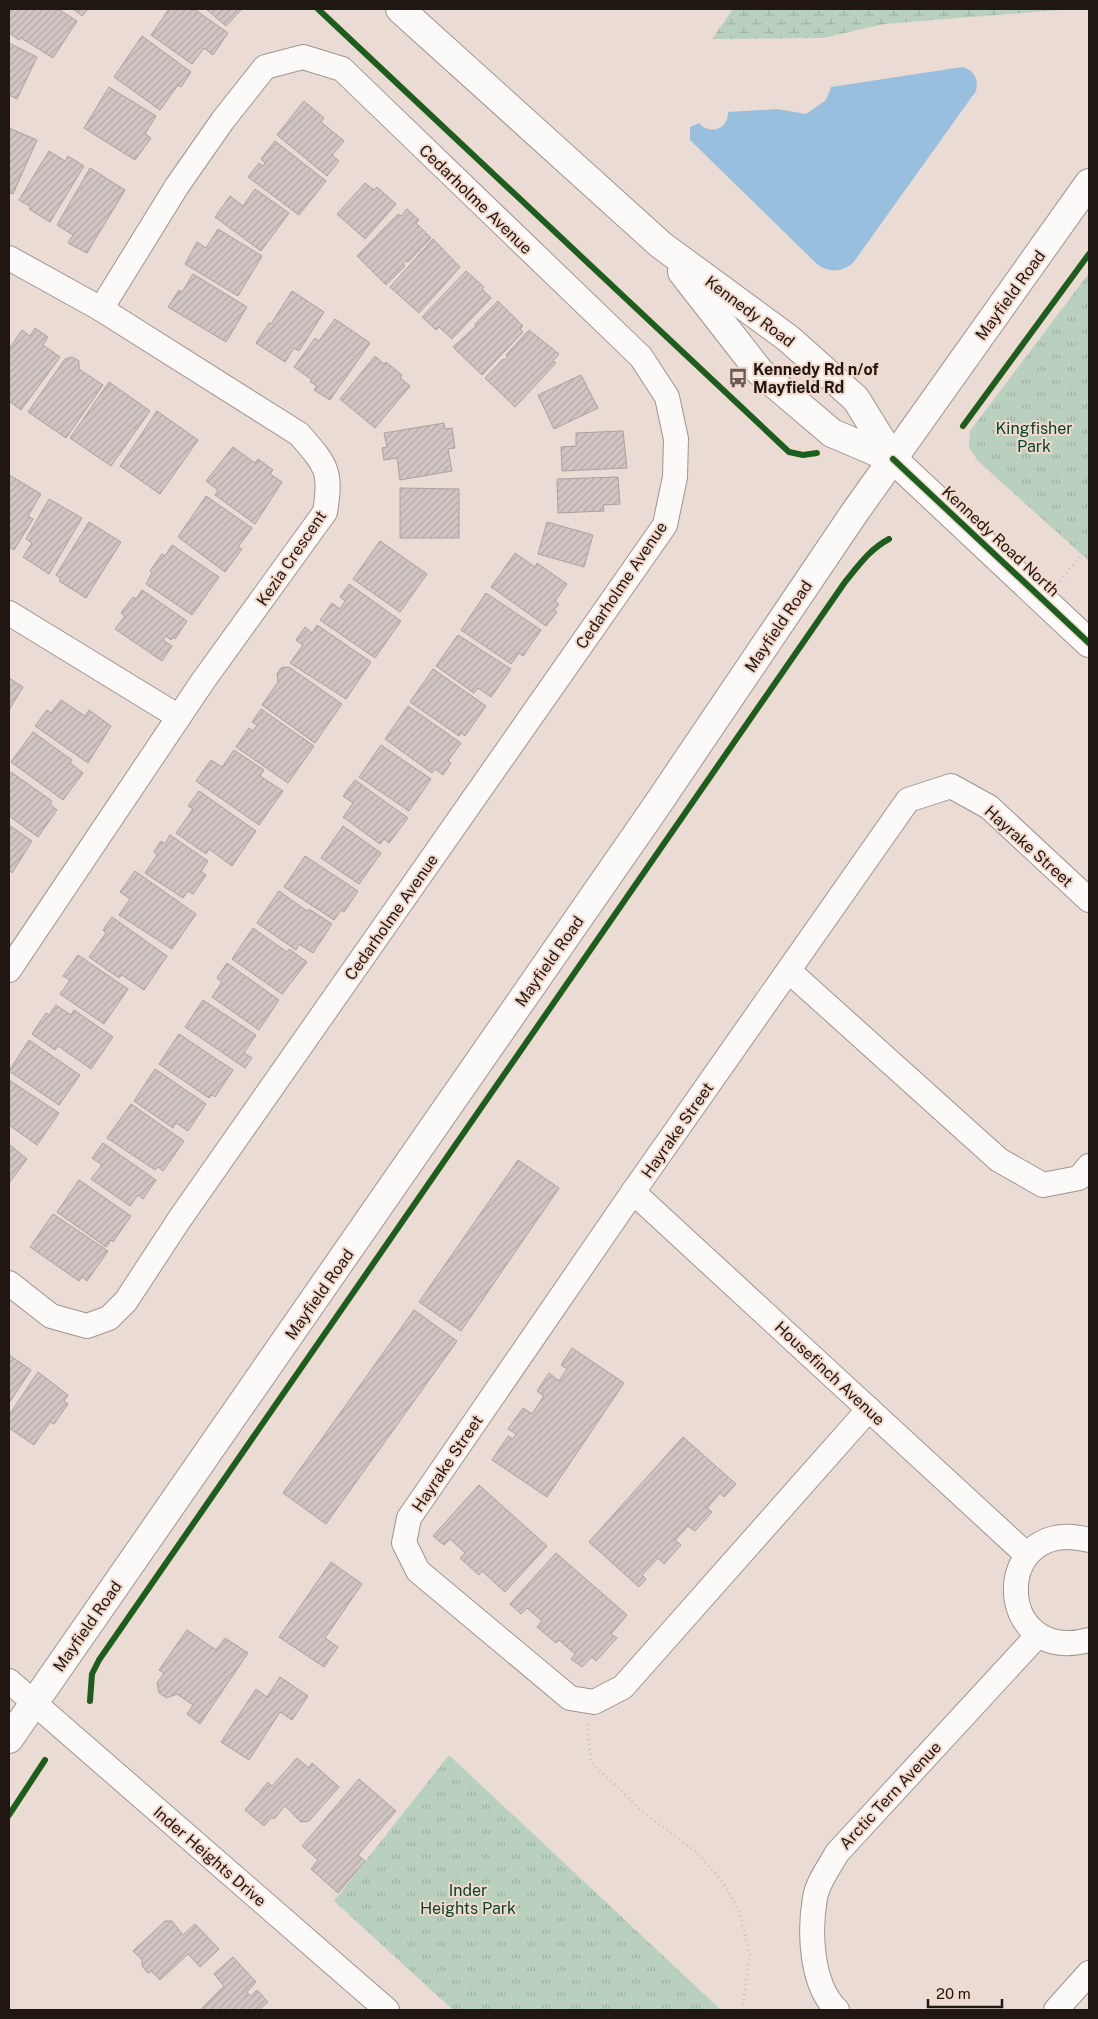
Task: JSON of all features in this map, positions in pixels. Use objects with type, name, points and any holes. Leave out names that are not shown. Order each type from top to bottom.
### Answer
[{"type":"main road","name":"Kennedy Road","points":[[400,9],[661,246],[789,339],[856,399],[893,459]]},
{"type":"main road","name":"Mayfield Road","points":[[9,1739],[571,929],[855,512],[1089,183]]},
{"type":"main road","name":"Kennedy Road","points":[[661,246],[760,372],[832,433],[893,459]]},
{"type":"main road","name":"Kennedy Road North","points":[[893,459],[1089,643]]},
{"type":"street","name":"Cedarholme Avenue","points":[[9,1282],[51,1316],[88,1326],[109,1318],[126,1301],[179,1220],[665,525],[676,477],[676,439],[667,397],[642,357],[342,69],[303,57],[265,67],[223,120],[177,186],[101,309]]},
{"type":"street","name":"Kezia Crescent","points":[[9,258],[101,309],[299,434],[324,463],[330,486],[325,512],[179,717]]},
{"type":"street","points":[[9,613],[179,717],[9,970]]},
{"type":"street","name":"Hayrake Street","points":[[586,1701],[570,1698],[418,1571],[404,1542],[409,1518],[633,1192],[908,800],[951,786],[989,807],[1089,900]]},
{"type":"street","points":[[789,971],[999,1160],[1044,1185],[1079,1178],[1089,1166]]},
{"type":"street","name":"Housefinch Avenue","points":[[633,1192],[1027,1555]]},
{"type":"street","points":[[586,1701],[594,1702],[623,1687],[869,1409]]},
{"type":"street","points":[[1089,1540],[1074,1536],[1057,1537],[1041,1543],[1027,1555],[1018,1570],[1014,1588],[1017,1606],[1025,1622],[1038,1635],[1055,1643],[1073,1644],[1089,1640]]},
{"type":"street","name":"Arctic Tern Avenue","points":[[837,2010],[827,2001],[812,1959],[815,1896],[836,1853],[1038,1635]]},
{"type":"street","name":"Inder Heights Drive","points":[[9,1681],[387,2010]]},
{"type":"street","points":[[1056,2010],[1089,1974]]},
{"type":"path","points":[[1044,601],[1089,546]]},
{"type":"path","points":[[586,1701],[591,1762],[643,1812],[697,1853],[723,1882],[740,1913],[750,1955],[743,2004],[746,2010]]},
{"type":"green space","points":[[733,9],[1072,9],[884,24],[823,38],[712,39]]},
{"type":"green space","name":"Kingfisher Park","points":[[1089,273],[1089,561],[978,461],[969,448],[970,431]]},
{"type":"green space","name":"Inder Heights Park","points":[[449,1755],[721,2010],[453,2010],[334,1901]]},
{"type":"water","points":[[962,67],[970,70],[975,76],[977,83],[976,91],[853,263],[841,270],[827,269],[818,265],[690,140],[690,127],[699,123],[708,129],[718,129],[725,123],[728,112],[777,109],[806,114],[826,100],[831,87]]},
{"type":"building","points":[[9,9],[58,9],[77,21],[53,58],[21,38],[19,40],[9,33]]},
{"type":"building","points":[[73,9],[88,9],[82,16]]},
{"type":"building","points":[[169,9],[194,9],[228,33],[213,55],[204,48],[192,64],[151,35]]},
{"type":"building","points":[[206,9],[242,9],[226,26]]},
{"type":"building","points":[[142,36],[191,72],[181,87],[178,85],[160,110],[114,77]]},
{"type":"building","points":[[9,43],[37,57],[17,99],[9,95]]},
{"type":"building","points":[[109,87],[156,116],[145,134],[151,138],[135,160],[84,128]]},
{"type":"building","points":[[304,101],[324,118],[321,122],[344,141],[332,155],[339,161],[327,176],[277,135]]},
{"type":"building","points":[[9,128],[37,140],[13,194],[10,193],[9,195]]},
{"type":"building","points":[[275,141],[326,181],[299,215],[248,177],[259,163],[263,166],[265,163],[261,159]]},
{"type":"building","points":[[49,151],[65,161],[68,156],[84,166],[50,222],[29,209],[31,207],[19,200]]},
{"type":"building","points":[[90,168],[125,190],[87,253],[68,243],[73,235],[57,225]]},
{"type":"building","points":[[365,183],[374,190],[377,187],[396,204],[365,239],[337,214]]},
{"type":"building","points":[[255,189],[289,213],[261,251],[215,217],[230,196],[243,206]]},
{"type":"building","points":[[407,209],[419,220],[416,223],[431,238],[408,262],[406,261],[403,264],[405,266],[386,285],[357,256],[398,214],[401,216]]},
{"type":"building","points":[[218,229],[262,256],[238,296],[185,264],[197,242],[206,248]]},
{"type":"building","points":[[433,239],[460,267],[419,313],[390,287]]},
{"type":"building","points":[[466,271],[484,287],[482,289],[491,298],[452,339],[439,327],[436,330],[422,317]]},
{"type":"building","points":[[193,274],[247,307],[226,342],[168,307],[179,290],[182,292]]},
{"type":"building","points":[[292,291],[324,312],[299,351],[294,348],[285,362],[256,343],[269,323],[271,324]]},
{"type":"building","points":[[498,301],[523,326],[520,329],[523,332],[482,375],[453,347],[476,326],[475,324]]},
{"type":"building","points":[[335,319],[370,343],[330,400],[314,390],[317,386],[310,382],[312,380],[294,367],[315,338],[319,341]]},
{"type":"building","points":[[35,328],[48,337],[43,345],[60,357],[21,410],[9,401],[9,349],[22,330],[30,336]]},
{"type":"building","points":[[529,330],[559,354],[553,361],[556,363],[515,407],[485,378],[508,356],[506,355]]},
{"type":"building","points":[[375,356],[402,375],[400,378],[410,386],[375,428],[340,399]]},
{"type":"building","points":[[72,357],[79,361],[79,369],[103,385],[66,438],[28,412],[65,359]]},
{"type":"building","points":[[581,375],[598,408],[554,429],[538,395]]},
{"type":"building","points":[[109,382],[150,411],[111,466],[70,438]]},
{"type":"building","points":[[157,411],[198,440],[160,494],[120,466]]},
{"type":"building","points":[[444,423],[445,429],[452,428],[455,448],[448,449],[452,471],[400,480],[397,458],[384,460],[382,448],[387,447],[384,433]]},
{"type":"building","points":[[623,431],[627,468],[562,471],[561,447],[576,446],[576,433]]},
{"type":"building","points":[[233,447],[255,463],[258,459],[273,470],[270,474],[282,482],[255,524],[215,495],[218,490],[206,481]]},
{"type":"building","points":[[9,475],[41,494],[28,516],[33,519],[14,550],[9,547]]},
{"type":"building","points":[[618,477],[620,504],[603,505],[604,511],[558,513],[557,479]]},
{"type":"building","points":[[400,488],[459,489],[459,538],[400,538]]},
{"type":"building","points":[[206,496],[252,528],[238,547],[242,549],[225,572],[178,537]]},
{"type":"building","points":[[49,499],[82,518],[49,574],[23,557],[32,543],[26,539]]},
{"type":"building","points":[[89,522],[121,542],[86,598],[59,581],[61,579],[56,575]]},
{"type":"building","points":[[547,522],[593,535],[584,567],[538,554]]},
{"type":"building","points":[[380,541],[427,574],[400,612],[353,579]]},
{"type":"building","points":[[172,545],[219,577],[192,615],[146,584],[152,573],[150,571],[162,554],[165,556]]},
{"type":"building","points":[[515,553],[535,567],[537,563],[567,584],[555,601],[559,604],[554,610],[557,612],[546,626],[491,587]]},
{"type":"building","points":[[349,584],[401,621],[375,658],[320,620],[332,603],[340,609],[345,601],[340,597]]},
{"type":"building","points":[[142,590],[187,621],[175,639],[173,637],[171,640],[166,636],[163,640],[172,646],[162,661],[115,629],[125,616],[121,613],[133,597],[136,599]]},
{"type":"building","points":[[486,593],[541,630],[523,656],[519,653],[511,664],[461,630]]},
{"type":"building","points":[[317,625],[371,662],[346,699],[290,663],[303,645],[296,640],[305,627],[312,633]]},
{"type":"building","points":[[458,635],[511,669],[491,697],[478,688],[474,693],[436,666]]},
{"type":"building","points":[[289,667],[342,704],[315,743],[262,705],[278,682],[277,674],[281,668]]},
{"type":"building","points":[[433,669],[486,706],[465,736],[461,733],[459,736],[410,702]]},
{"type":"building","points":[[9,678],[23,687],[9,710]]},
{"type":"building","points":[[61,700],[85,716],[89,710],[111,726],[88,763],[35,726],[47,710],[51,713]]},
{"type":"building","points":[[408,706],[461,743],[448,761],[451,763],[443,775],[435,769],[432,773],[385,739]]},
{"type":"building","points":[[261,709],[314,746],[288,783],[236,747],[249,728],[253,731],[257,725],[252,722]]},
{"type":"building","points":[[33,732],[72,760],[70,763],[83,773],[63,800],[11,762]]},
{"type":"building","points":[[381,745],[431,779],[409,811],[359,777]]},
{"type":"building","points":[[234,750],[264,770],[260,776],[283,791],[259,825],[196,781],[211,760],[222,767]]},
{"type":"building","points":[[11,772],[52,801],[50,804],[57,810],[38,837],[9,816],[9,775]]},
{"type":"building","points":[[355,780],[408,818],[389,843],[384,839],[380,844],[343,817],[353,803],[343,796]]},
{"type":"building","points":[[199,791],[256,831],[232,866],[209,849],[206,854],[176,833],[193,809],[188,806]]},
{"type":"building","points":[[9,825],[32,841],[12,873],[9,870]]},
{"type":"building","points":[[343,826],[381,853],[359,884],[321,858]]},
{"type":"building","points":[[170,835],[208,861],[201,872],[206,875],[193,894],[188,891],[183,898],[145,873],[157,855],[154,852],[161,841],[165,844]]},
{"type":"building","points":[[305,856],[358,891],[344,912],[341,910],[334,920],[284,887]]},
{"type":"building","points":[[135,871],[196,914],[172,949],[119,915],[130,899],[120,892]]},
{"type":"building","points":[[279,891],[307,911],[309,909],[332,924],[313,953],[299,944],[296,950],[257,923]]},
{"type":"building","points":[[112,917],[167,956],[144,990],[122,975],[119,978],[89,957],[106,933],[103,930]]},
{"type":"building","points":[[253,928],[287,952],[289,949],[307,962],[282,994],[232,959]]},
{"type":"building","points":[[78,955],[128,989],[104,1024],[60,994],[70,980],[63,976]]},
{"type":"building","points":[[227,963],[279,1000],[259,1030],[212,997],[222,982],[217,978]]},
{"type":"building","points":[[203,1000],[256,1035],[244,1053],[252,1058],[245,1068],[185,1027]]},
{"type":"building","points":[[56,1005],[71,1015],[74,1010],[113,1037],[91,1069],[58,1046],[55,1050],[32,1034],[46,1013],[49,1015]]},
{"type":"building","points":[[179,1034],[233,1070],[215,1097],[212,1095],[209,1098],[159,1064]]},
{"type":"building","points":[[29,1040],[80,1075],[59,1105],[9,1071]]},
{"type":"building","points":[[155,1069],[206,1104],[188,1131],[176,1123],[173,1128],[134,1101]]},
{"type":"building","points":[[9,1080],[59,1113],[37,1145],[9,1125]]},
{"type":"building","points":[[131,1104],[184,1141],[163,1171],[158,1167],[155,1170],[107,1138]]},
{"type":"building","points":[[103,1143],[156,1180],[143,1199],[138,1195],[130,1206],[91,1179],[102,1165],[92,1158]]},
{"type":"building","points":[[9,1144],[27,1159],[9,1183]]},
{"type":"building","points":[[518,1160],[559,1188],[461,1331],[419,1302]]},
{"type":"building","points":[[79,1180],[131,1216],[113,1242],[111,1240],[106,1247],[57,1212]]},
{"type":"building","points":[[53,1214],[108,1251],[87,1281],[82,1277],[79,1281],[30,1247]]},
{"type":"building","points":[[414,1310],[457,1341],[326,1524],[283,1493]]},
{"type":"building","points":[[572,1348],[624,1383],[547,1497],[492,1460],[508,1436],[513,1439],[516,1434],[508,1429],[523,1408],[532,1414],[544,1396],[537,1391],[549,1373],[559,1381],[567,1369],[561,1365]]},
{"type":"building","points":[[9,1355],[31,1370],[9,1403]]},
{"type":"building","points":[[38,1372],[68,1395],[64,1401],[68,1404],[54,1424],[50,1422],[34,1445],[9,1428],[9,1415]]},
{"type":"building","points":[[683,1437],[736,1484],[724,1497],[720,1493],[707,1508],[712,1512],[695,1531],[688,1526],[675,1540],[681,1545],[664,1564],[658,1558],[642,1575],[646,1579],[639,1587],[589,1542]]},
{"type":"building","points":[[479,1485],[547,1546],[505,1592],[482,1571],[479,1575],[460,1558],[465,1553],[450,1539],[444,1545],[433,1536]]},
{"type":"building","points":[[556,1553],[627,1615],[611,1634],[617,1638],[596,1661],[592,1657],[582,1667],[571,1659],[575,1654],[559,1640],[556,1643],[537,1627],[542,1621],[527,1608],[521,1614],[510,1604]]},
{"type":"building","points":[[331,1562],[362,1584],[325,1638],[338,1647],[324,1667],[279,1637]]},
{"type":"building","points":[[187,1630],[216,1650],[225,1638],[248,1653],[200,1724],[187,1714],[193,1705],[177,1694],[167,1698],[159,1693],[157,1683],[164,1673],[159,1670]]},
{"type":"building","points":[[280,1677],[308,1696],[292,1720],[280,1712],[249,1760],[221,1742],[256,1689],[267,1697]]},
{"type":"building","points":[[297,1758],[309,1768],[312,1763],[339,1787],[309,1821],[301,1822],[285,1806],[274,1819],[272,1817],[264,1826],[245,1810],[268,1782],[272,1786]]},
{"type":"building","points":[[359,1779],[396,1811],[358,1855],[365,1861],[338,1893],[311,1869],[318,1860],[302,1846]]},
{"type":"building","points":[[165,1921],[172,1921],[183,1935],[195,1924],[219,1949],[200,1967],[188,1954],[160,1980],[151,1971],[148,1973],[142,1966],[142,1960],[133,1951]]},
{"type":"building","points":[[233,1957],[256,1982],[247,1992],[251,1996],[257,1990],[268,2002],[259,2010],[200,2010],[224,1986],[214,1974]]},
{"type":"cycle path","points":[[318,9],[789,452],[803,455],[817,453]]},
{"type":"cycle path","points":[[963,426],[1089,254]]},
{"type":"cycle path","points":[[893,459],[1089,643]]},
{"type":"cycle path","points":[[90,1701],[92,1674],[99,1660],[845,582],[870,553],[889,539]]},
{"type":"cycle path","points":[[9,1815],[45,1760]]},
{"type":"place","name":"Kennedy Rd n/of Mayfield Rd","points":[[738,378]]}]
